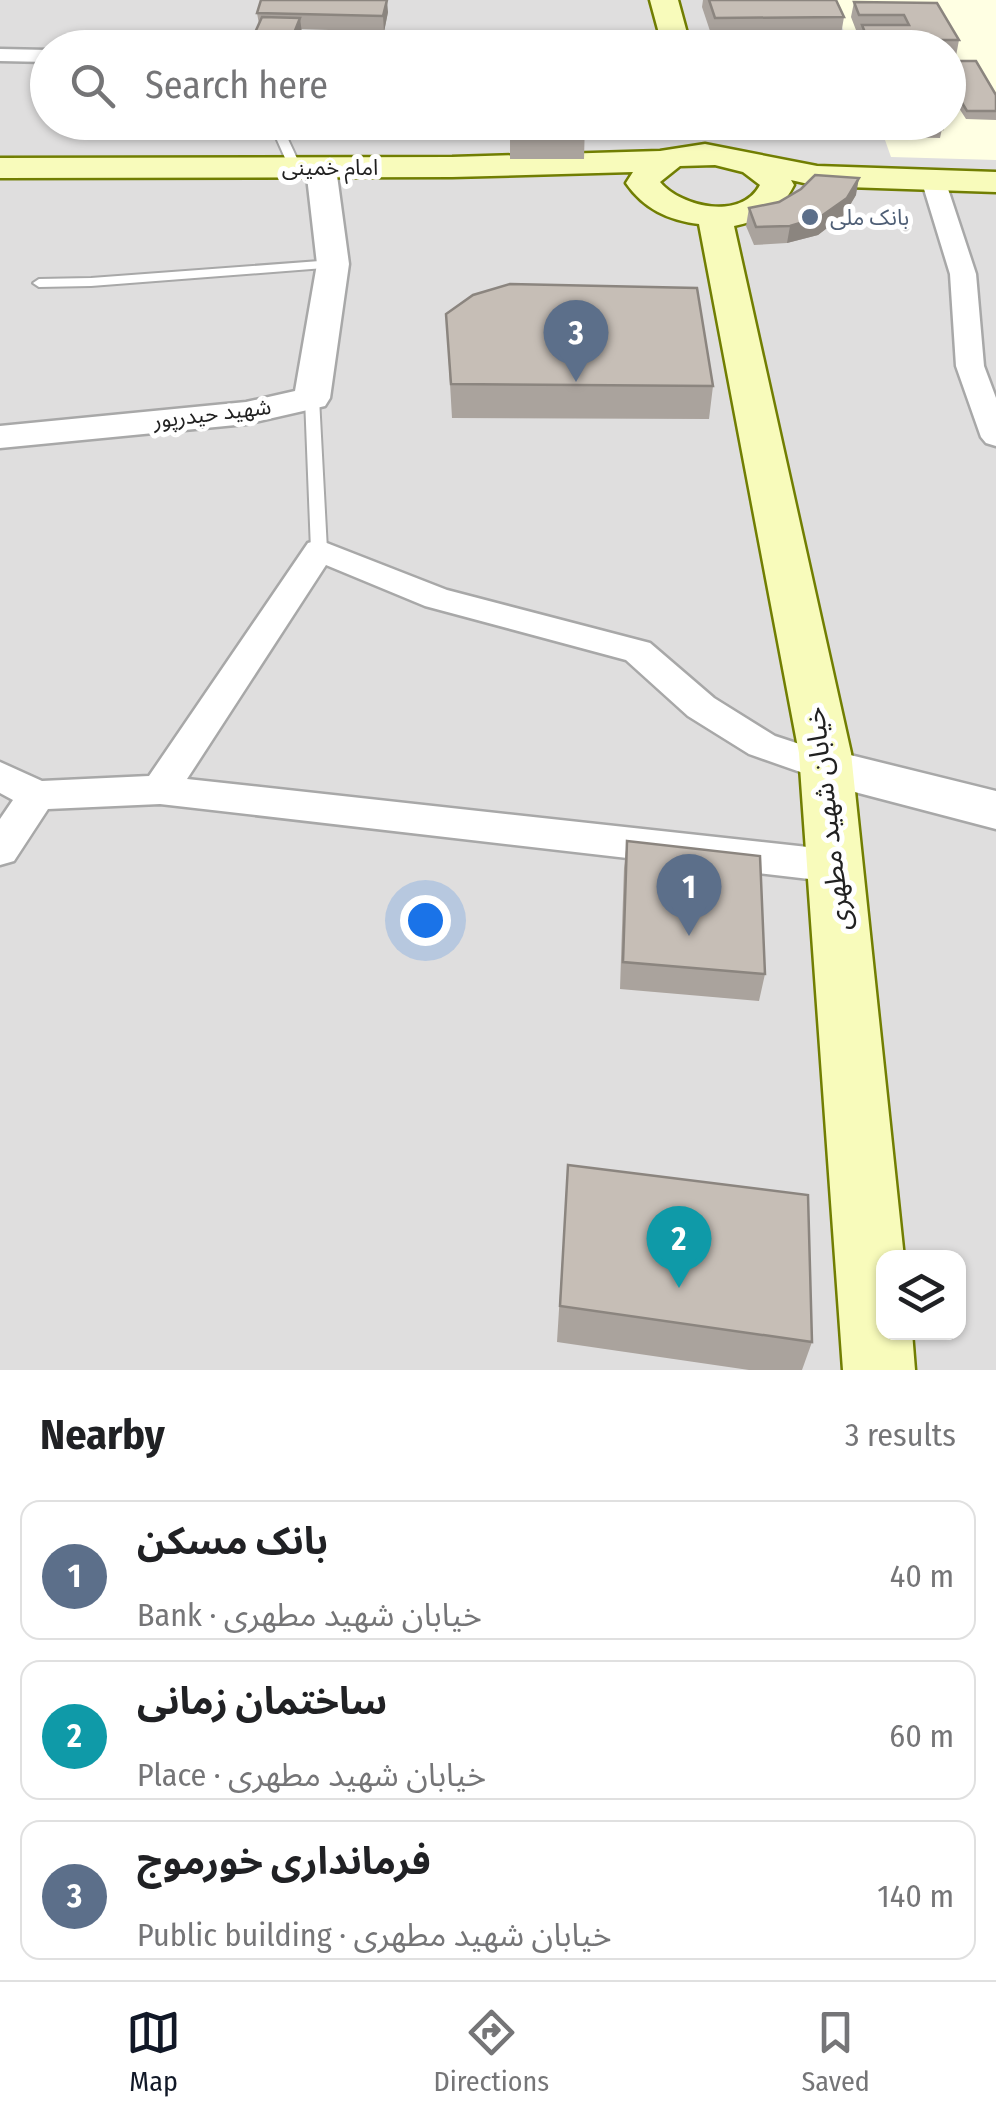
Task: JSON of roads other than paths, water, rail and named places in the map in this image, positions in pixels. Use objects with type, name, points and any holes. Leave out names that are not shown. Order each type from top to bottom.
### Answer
[{"type":"main road","points":[[664,0],[672,30]]},
{"type":"main road","name":"امام خمینی","points":[[0,168],[314,173],[652,172],[698,140]]},
{"type":"main road","points":[[705,140],[769,173],[776,185],[774,197]]},
{"type":"main road","points":[[752,163],[817,176],[996,182]]},
{"type":"main road","points":[[652,172],[650,195],[665,206],[715,216],[762,207],[774,197],[800,188],[996,190]]},
{"type":"main road","name":"امام خمینی","points":[[0,184],[314,173]]},
{"type":"main road","name":"خیابان شهید مطهری","points":[[715,216],[826,767],[879,1370]]},
{"type":"street","points":[[0,55],[30,56]]},
{"type":"street","points":[[312,398],[333,264],[314,173]]},
{"type":"street","points":[[936,189],[963,274],[970,366],[996,438]]},
{"type":"street","name":"شهید حیدرپور","points":[[0,437],[246,413],[312,398]]},
{"type":"street","points":[[160,790],[262,643],[319,550],[437,598],[638,651],[701,707],[762,745],[826,767],[996,810]]},
{"type":"street","points":[[0,776],[37,795],[160,790],[835,866]]},
{"type":"street","points":[[0,850],[37,795]]},
{"type":"lane","points":[[288,140],[314,173]]},
{"type":"lane","points":[[38,282],[91,282],[333,264]]},
{"type":"lane","points":[[312,398],[319,550]]},
{"type":"place","name":"بانک ملی","points":[[810,217]]},
{"type":"place","name":"فرمانداری خورموج","points":[[576,382]]},
{"type":"place","name":"بانک مسکن","points":[[689,936]]},
{"type":"place","name":"ساختمان زمانی","points":[[679,1288]]}]
